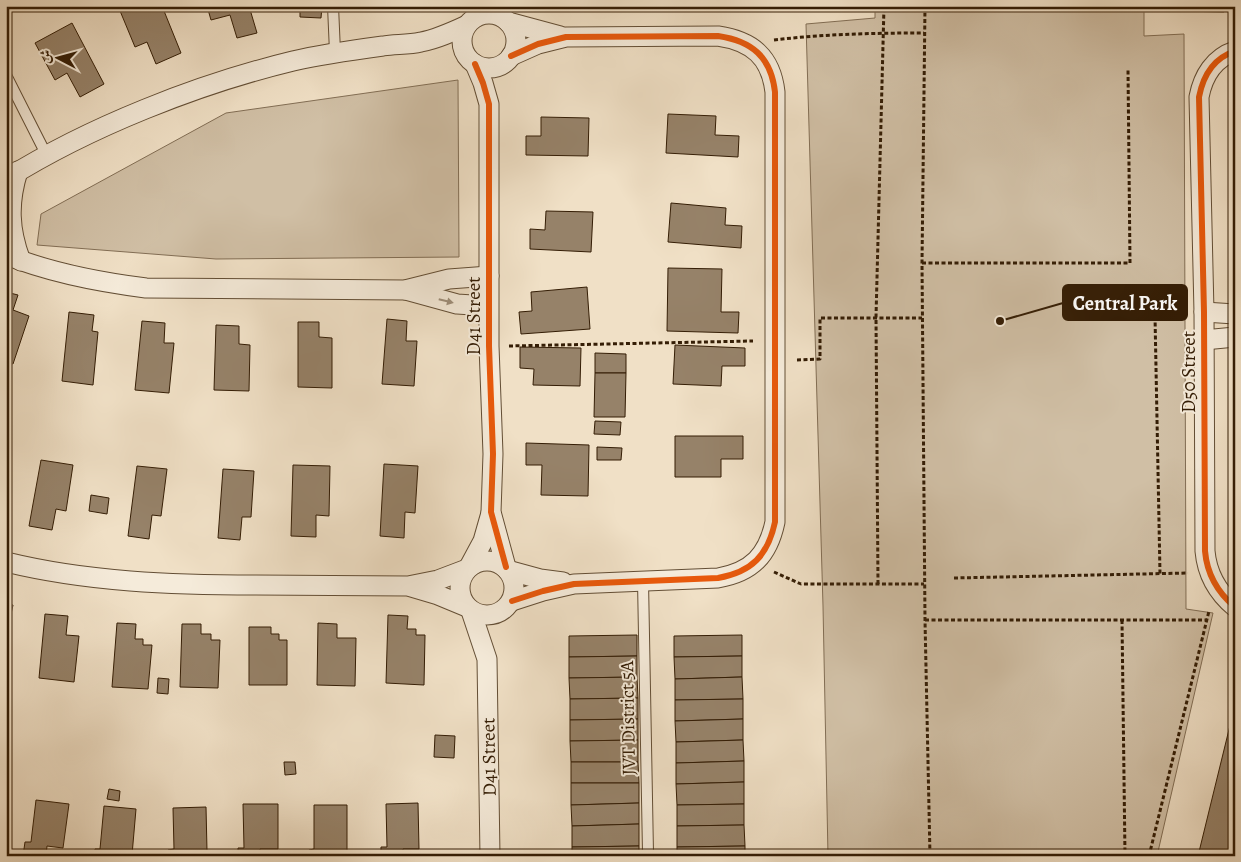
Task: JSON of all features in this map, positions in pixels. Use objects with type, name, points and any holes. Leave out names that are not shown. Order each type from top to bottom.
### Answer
[{"type":"street","points":[[408,586],[438,595],[483,616],[496,615],[507,606],[542,591],[574,584],[732,576],[756,563],[769,544],[776,522],[775,92],[773,78],[767,64],[758,52],[732,38],[718,36],[566,37],[537,31],[503,15],[492,14],[472,17],[444,35],[419,42],[335,52],[293,61],[204,88],[102,128],[12,175],[10,216],[14,239],[14,258],[62,274],[104,283],[188,290],[405,290],[448,279],[489,276]]},
{"type":"street","points":[[503,15],[512,28],[516,42],[508,59]]},
{"type":"street","points":[[472,17],[461,40],[462,48],[472,63]]},
{"type":"street","points":[[419,42],[446,49],[482,68],[491,68],[499,66],[508,59],[538,44],[566,37]]},
{"type":"street","name":"D50 Street","points":[[1212,580],[1205,551],[1204,312],[1199,96],[1205,76],[1212,66],[1235,51]]},
{"type":"street","name":"D41 Street","points":[[489,104],[495,82],[508,59]]},
{"type":"street","name":"D41 Street","points":[[468,568],[483,541],[491,512],[492,454],[488,306],[489,104],[484,83],[472,63]]},
{"type":"street","points":[[405,290],[457,304],[488,306]]},
{"type":"street","points":[[1204,312],[1235,314]]},
{"type":"street","points":[[1204,340],[1235,337]]},
{"type":"street","name":"D41 Street","points":[[491,512],[507,568]]},
{"type":"street","points":[[6,562],[71,574],[124,581],[178,585],[408,586],[438,580],[484,561],[499,563],[507,568],[540,578],[574,584]]},
{"type":"street","points":[[468,568],[461,581],[460,595],[469,609]]},
{"type":"street","points":[[507,568],[514,581],[515,588],[507,606]]},
{"type":"street","points":[[1212,580],[1224,598],[1235,607]]},
{"type":"street","name":"D41 Street","points":[[490,856],[487,658],[492,634],[507,606]]},
{"type":"street","name":"D41 Street","points":[[469,609],[487,658]]},
{"type":"lane","points":[[333,6],[335,52]]},
{"type":"lane","points":[[6,76],[47,156]]},
{"type":"lane","name":"JVT District 5A","points":[[643,581],[648,853]]},
{"type":"path","points":[[878,584],[876,318],[884,6]]},
{"type":"path","points":[[924,6],[922,318],[924,584],[930,856]]},
{"type":"path","points":[[746,44],[802,37],[924,33]]},
{"type":"path","points":[[922,263],[1130,264],[1128,69]]},
{"type":"path","points":[[1155,316],[1160,574]]},
{"type":"path","points":[[775,360],[820,359],[820,318],[922,318]]},
{"type":"path","points":[[489,346],[775,340]]},
{"type":"path","points":[[756,563],[800,584],[924,584]]},
{"type":"path","points":[[954,578],[1160,574],[1212,580],[1207,620],[1149,856]]},
{"type":"path","points":[[925,620],[1207,620]]},
{"type":"path","points":[[1122,620],[1125,856]]},
{"type":"shaded area","points":[[875,6],[1144,6],[1144,36],[1184,34],[1186,609],[1213,613],[1157,856],[828,856],[823,606],[806,24],[875,18]]},
{"type":"shaded area","points":[[458,80],[459,257],[216,259],[37,245],[41,214],[226,113]]},
{"type":"building","points":[[118,6],[162,6],[181,53],[156,64],[147,42],[135,47]]},
{"type":"building","points":[[207,6],[249,6],[257,33],[237,38],[230,15],[211,20]]},
{"type":"building","points":[[300,6],[322,6],[321,18],[300,17]]},
{"type":"building","points":[[1183,6],[1224,6],[1224,12],[1183,11]]},
{"type":"building","points":[[72,23],[104,84],[80,97],[67,73],[55,80],[35,43]]},
{"type":"building","points":[[668,114],[716,116],[715,135],[739,136],[738,157],[666,153]]},
{"type":"building","points":[[541,117],[589,118],[588,156],[526,155],[526,136],[541,136]]},
{"type":"building","points":[[671,203],[726,208],[725,225],[742,226],[741,248],[668,242]]},
{"type":"building","points":[[546,211],[593,212],[591,252],[530,249],[530,229],[545,230]]},
{"type":"building","points":[[668,268],[722,269],[721,312],[739,312],[738,333],[667,331]]},
{"type":"building","points":[[587,287],[590,329],[521,334],[519,312],[532,311],[531,292]]},
{"type":"building","points":[[6,292],[18,295],[13,310],[29,316],[13,364],[6,362]]},
{"type":"building","points":[[69,312],[94,315],[92,331],[98,332],[93,385],[62,381]]},
{"type":"building","points":[[387,319],[407,321],[406,341],[417,341],[414,386],[382,384]]},
{"type":"building","points":[[142,321],[165,323],[164,343],[174,343],[169,393],[135,390]]},
{"type":"building","points":[[298,322],[319,322],[319,337],[332,338],[332,388],[298,387]]},
{"type":"building","points":[[216,325],[239,326],[239,344],[250,345],[249,391],[214,390]]},
{"type":"building","points":[[675,345],[745,348],[745,366],[722,366],[721,386],[673,384]]},
{"type":"building","points":[[520,347],[581,348],[580,386],[533,385],[534,369],[520,368]]},
{"type":"building","points":[[595,353],[626,354],[626,373],[595,373]]},
{"type":"building","points":[[595,373],[626,373],[625,417],[594,417]]},
{"type":"building","points":[[595,421],[621,422],[620,435],[594,434]]},
{"type":"building","points":[[675,436],[743,436],[743,459],[721,459],[721,477],[675,477]]},
{"type":"building","points":[[526,443],[589,445],[588,496],[541,495],[542,465],[526,465]]},
{"type":"building","points":[[597,447],[622,448],[621,460],[597,460]]},
{"type":"building","points":[[41,460],[73,465],[66,511],[56,509],[52,530],[29,526]]},
{"type":"building","points":[[384,464],[418,466],[415,513],[405,512],[404,538],[380,536]]},
{"type":"building","points":[[293,465],[330,466],[329,516],[316,515],[316,537],[291,536]]},
{"type":"building","points":[[137,466],[167,469],[161,516],[152,515],[149,539],[128,536]]},
{"type":"building","points":[[223,469],[254,471],[251,517],[242,517],[240,540],[218,538]]},
{"type":"building","points":[[91,495],[109,498],[107,514],[89,511]]},
{"type":"building","points":[[6,604],[13,605],[6,637]]},
{"type":"building","points":[[45,614],[68,616],[66,635],[79,636],[74,682],[39,678]]},
{"type":"building","points":[[388,615],[408,616],[407,629],[416,629],[416,635],[425,635],[424,685],[386,683]]},
{"type":"building","points":[[117,623],[136,624],[135,639],[143,639],[143,645],[152,645],[148,689],[112,687]]},
{"type":"building","points":[[318,623],[337,624],[337,638],[356,638],[355,686],[317,685]]},
{"type":"building","points":[[182,624],[201,624],[201,634],[211,634],[211,640],[220,640],[218,688],[180,687]]},
{"type":"building","points":[[249,627],[271,627],[271,634],[279,634],[279,640],[287,640],[287,685],[249,685]]},
{"type":"building","points":[[637,635],[637,656],[569,657],[569,636]]},
{"type":"building","points":[[742,635],[742,656],[674,657],[674,636]]},
{"type":"building","points":[[637,656],[637,677],[569,678],[569,657]]},
{"type":"building","points":[[742,656],[742,677],[675,679],[674,657]]},
{"type":"building","points":[[637,677],[638,698],[570,699],[569,678]]},
{"type":"building","points":[[742,677],[743,699],[675,700],[675,679]]},
{"type":"building","points":[[158,678],[169,679],[168,694],[157,693]]},
{"type":"building","points":[[638,698],[638,719],[570,720],[570,699]]},
{"type":"building","points":[[743,699],[743,719],[675,721],[675,700]]},
{"type":"building","points":[[1235,705],[1235,856],[1198,856]]},
{"type":"building","points":[[638,719],[638,740],[570,741],[570,720]]},
{"type":"building","points":[[743,719],[743,740],[676,742],[675,721]]},
{"type":"building","points":[[435,735],[455,736],[454,758],[434,757]]},
{"type":"building","points":[[638,740],[638,762],[571,762],[570,741]]},
{"type":"building","points":[[743,740],[744,761],[676,763],[676,742]]},
{"type":"building","points":[[744,761],[744,782],[676,784],[676,763]]},
{"type":"building","points":[[284,762],[295,762],[296,774],[285,775]]},
{"type":"building","points":[[571,762],[638,762],[639,783],[571,783]]},
{"type":"building","points":[[744,782],[744,804],[677,805],[676,784]]},
{"type":"building","points":[[571,783],[639,783],[639,803],[571,805]]},
{"type":"building","points":[[109,789],[120,791],[119,801],[107,799]]},
{"type":"building","points":[[36,800],[69,804],[63,848],[47,846],[46,856],[23,856],[25,842],[31,842]]},
{"type":"building","points":[[418,803],[419,849],[403,849],[403,856],[381,856],[381,847],[387,847],[386,804]]},
{"type":"building","points":[[639,803],[639,824],[572,826],[571,805]]},
{"type":"building","points":[[243,804],[278,804],[278,849],[260,849],[260,856],[238,856],[238,848],[244,848]]},
{"type":"building","points":[[744,804],[744,825],[677,826],[677,805]]},
{"type":"building","points":[[314,805],[347,805],[347,852],[331,852],[331,856],[309,856],[309,850],[314,849]]},
{"type":"building","points":[[104,806],[136,809],[132,855],[117,853],[117,856],[95,856],[95,849],[100,849]]},
{"type":"building","points":[[206,807],[207,851],[189,852],[189,856],[168,856],[168,850],[174,849],[173,808]]},
{"type":"building","points":[[639,824],[639,846],[572,847],[572,826]]},
{"type":"building","points":[[744,825],[745,846],[677,847],[677,826]]},
{"type":"building","points":[[639,846],[639,856],[572,856],[572,847]]},
{"type":"building","points":[[745,846],[745,856],[677,856],[677,847]]},
{"type":"cycle path","points":[[511,56],[538,44],[566,37],[718,36],[741,42],[758,53],[769,69],[775,92],[775,522],[768,544],[757,560],[749,566],[730,575],[718,578],[574,584],[512,601]]},
{"type":"cycle path","points":[[1235,51],[1215,63],[1203,82],[1199,97],[1204,312],[1205,551],[1208,567],[1214,582],[1235,607]]},
{"type":"cycle path","points":[[475,64],[489,104],[489,346],[493,454],[491,512],[506,567]]},
{"type":"place","name":"Central Park","points":[[1000,321]]}]
